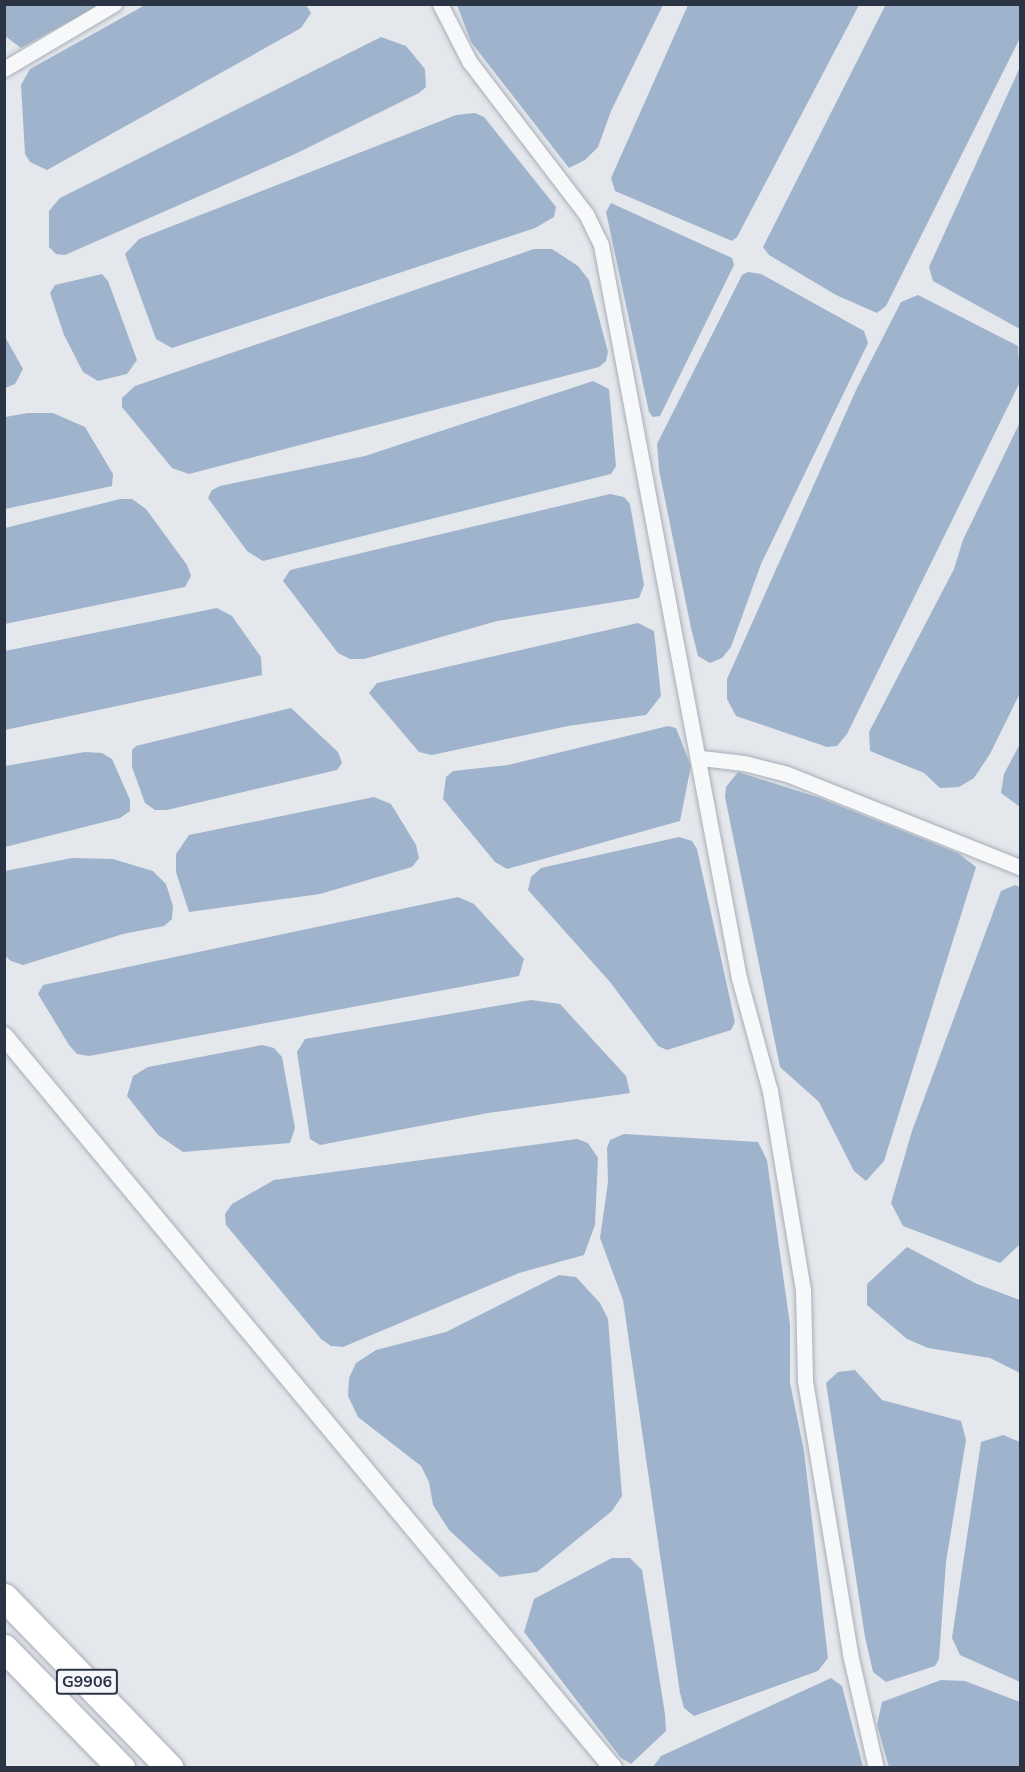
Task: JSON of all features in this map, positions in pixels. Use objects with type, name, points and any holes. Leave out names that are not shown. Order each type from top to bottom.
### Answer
[{"type":"highway","name":"G9906","points":[[4,1597],[170,1767]]},
{"type":"highway","name":"G9906","points":[[4,1648],[121,1767]]},
{"type":"street","points":[[4,69],[114,4]]},
{"type":"street","points":[[440,4],[470,61],[586,214],[602,245],[679,665],[701,758],[739,978],[770,1091],[803,1290],[805,1381],[850,1654],[876,1767]]},
{"type":"street","points":[[701,758],[744,763],[787,774],[1020,867]]},
{"type":"street","points":[[4,1036],[613,1767]]},
{"type":"water","points":[[886,4],[1020,5],[1020,38],[886,306],[877,313],[836,295],[769,255],[763,247]]},
{"type":"water","points":[[5,5],[99,5],[21,48],[5,36]]},
{"type":"water","points":[[145,5],[306,5],[311,13],[301,28],[47,170],[30,162],[25,154],[21,85],[30,69]]},
{"type":"water","points":[[457,5],[663,5],[611,111],[598,147],[585,160],[569,168],[471,42]]},
{"type":"water","points":[[688,5],[859,5],[737,237],[732,241],[615,191],[611,178]]},
{"type":"water","points":[[381,37],[406,46],[425,69],[426,87],[419,93],[295,154],[65,255],[56,254],[49,247],[49,211],[60,198]]},
{"type":"water","points":[[1020,67],[1020,329],[933,281],[929,267]]},
{"type":"water","points":[[475,113],[484,117],[556,207],[554,217],[535,228],[172,348],[156,339],[125,254],[139,239],[456,115]]},
{"type":"water","points":[[611,203],[732,258],[734,265],[660,416],[653,417],[649,412],[606,212]]},
{"type":"water","points":[[534,249],[552,249],[578,266],[589,280],[608,352],[606,361],[599,367],[189,474],[172,468],[122,407],[122,398],[135,386]]},
{"type":"water","points":[[748,272],[761,274],[864,331],[868,343],[761,564],[731,647],[722,658],[710,663],[698,656],[691,628],[659,470],[657,444],[742,275]]},
{"type":"water","points":[[102,274],[108,281],[137,360],[127,374],[98,381],[83,372],[64,335],[50,293],[55,285]]},
{"type":"water","points":[[918,295],[1018,346],[1020,382],[847,734],[837,746],[827,747],[736,716],[727,699],[727,679],[857,388],[901,302]]},
{"type":"water","points":[[4,335],[23,369],[15,384],[5,388]]},
{"type":"water","points":[[593,381],[609,389],[616,466],[611,474],[263,561],[247,551],[208,498],[212,490],[220,486],[365,456]]},
{"type":"water","points":[[28,413],[53,413],[85,427],[113,474],[112,486],[5,509],[5,417]]},
{"type":"water","points":[[1020,422],[1020,693],[990,754],[974,778],[959,787],[940,788],[924,773],[870,751],[869,732],[954,569],[963,540]]},
{"type":"water","points":[[610,494],[624,497],[630,504],[644,585],[639,598],[497,621],[364,659],[350,659],[338,653],[283,581],[290,570]]},
{"type":"water","points":[[120,499],[132,499],[146,509],[187,565],[191,576],[185,587],[5,624],[5,528]]},
{"type":"water","points":[[217,608],[232,616],[261,657],[262,675],[5,730],[5,651]]},
{"type":"water","points":[[638,623],[654,631],[661,696],[646,715],[568,726],[432,755],[419,752],[369,693],[377,683]]},
{"type":"water","points":[[291,708],[338,752],[342,763],[337,770],[167,810],[155,810],[145,803],[132,767],[132,750],[136,746]]},
{"type":"water","points":[[668,726],[676,728],[691,766],[680,821],[507,869],[495,862],[443,799],[446,777],[453,771],[508,765]]},
{"type":"water","points":[[1020,744],[1020,807],[1001,793],[1004,774]]},
{"type":"water","points":[[85,752],[102,753],[112,759],[130,800],[130,811],[120,818],[5,847],[5,766]]},
{"type":"water","points":[[738,772],[820,798],[958,853],[976,867],[884,1161],[866,1181],[854,1171],[819,1102],[780,1067],[725,797],[726,787]]},
{"type":"water","points":[[374,797],[391,804],[416,845],[419,858],[412,867],[320,894],[189,912],[176,872],[176,854],[189,835]]},
{"type":"water","points":[[679,837],[692,841],[697,849],[735,1022],[731,1030],[667,1050],[658,1046],[610,982],[528,890],[531,877],[541,868]]},
{"type":"water","points":[[72,858],[113,859],[153,871],[166,884],[173,906],[172,919],[164,926],[123,934],[23,965],[11,961],[5,956],[5,871]]},
{"type":"water","points":[[1015,885],[1020,887],[1020,1244],[1000,1263],[903,1226],[891,1203],[912,1131],[1001,891]]},
{"type":"water","points":[[458,897],[474,904],[524,959],[519,976],[89,1056],[77,1054],[69,1045],[38,994],[43,985]]},
{"type":"water","points":[[531,1000],[560,1004],[626,1076],[630,1093],[488,1113],[320,1145],[310,1139],[297,1052],[305,1039]]},
{"type":"water","points":[[262,1045],[274,1048],[282,1057],[295,1128],[290,1143],[183,1152],[158,1135],[127,1096],[133,1076],[148,1067]]},
{"type":"water","points":[[624,1134],[758,1142],[767,1160],[790,1325],[790,1383],[804,1451],[828,1658],[818,1671],[694,1716],[684,1708],[680,1693],[623,1300],[600,1238],[608,1182],[607,1148],[610,1140]]},
{"type":"water","points":[[577,1139],[588,1143],[598,1158],[595,1225],[584,1255],[519,1273],[343,1347],[331,1346],[321,1339],[226,1225],[225,1214],[232,1204],[274,1180]]},
{"type":"water","points":[[907,1247],[977,1284],[1020,1300],[1020,1373],[990,1358],[928,1348],[907,1339],[867,1305],[867,1284]]},
{"type":"water","points":[[559,1275],[576,1277],[600,1303],[608,1319],[622,1496],[612,1511],[537,1572],[500,1577],[449,1530],[433,1505],[429,1482],[421,1466],[358,1417],[348,1396],[349,1378],[356,1363],[376,1350],[446,1332]]},
{"type":"water","points":[[855,1370],[882,1400],[961,1421],[966,1440],[946,1562],[939,1659],[935,1666],[886,1682],[873,1672],[865,1637],[826,1383],[838,1372]]},
{"type":"water","points":[[1003,1435],[1020,1442],[1020,1682],[960,1655],[952,1638],[981,1442]]},
{"type":"water","points":[[612,1558],[630,1558],[642,1570],[665,1714],[666,1731],[631,1764],[621,1758],[524,1632],[534,1599]]},
{"type":"water","points":[[831,1678],[842,1686],[863,1767],[653,1767],[661,1756]]},
{"type":"water","points":[[941,1680],[965,1681],[1020,1702],[1020,1767],[889,1767],[877,1725],[882,1702]]}]
